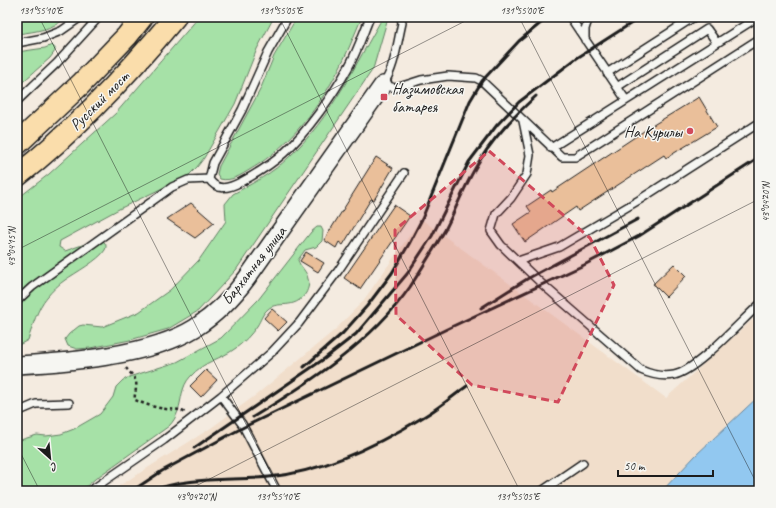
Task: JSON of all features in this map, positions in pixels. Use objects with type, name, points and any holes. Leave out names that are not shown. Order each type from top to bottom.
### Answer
[{"type":"main road","name":"Русский мост","points":[[17,144],[81,84],[127,36],[142,17]]},
{"type":"main road","name":"Русский мост","points":[[17,176],[37,161],[101,101],[175,17]]},
{"type":"street","name":"Бархатная улица","points":[[17,364],[64,362],[149,347],[174,338],[194,328],[218,311],[247,278],[383,85]]},
{"type":"lane","points":[[17,43],[43,38],[61,31],[81,17]]},
{"type":"lane","points":[[17,101],[57,63],[99,17]]},
{"type":"lane","points":[[288,17],[268,52],[242,110],[213,163],[209,179],[212,185],[219,188],[235,185],[269,165],[294,143],[332,94],[349,66],[370,17]]},
{"type":"lane","points":[[401,17],[402,23],[393,63],[389,75],[383,85],[396,88],[421,80],[448,76],[476,78],[482,81],[562,157],[575,157],[759,39]]},
{"type":"lane","points":[[570,17],[626,100]]},
{"type":"lane","points":[[585,40],[585,29],[589,17]]},
{"type":"lane","points":[[607,73],[694,17]]},
{"type":"lane","points":[[551,148],[758,17]]},
{"type":"lane","points":[[617,87],[708,29],[717,43]]},
{"type":"lane","points":[[523,121],[530,155],[526,174],[511,198],[496,214],[491,231],[501,245],[542,284],[641,370],[655,376],[675,375],[695,365],[759,305]]},
{"type":"lane","points":[[518,261],[558,247],[639,200],[759,123]]},
{"type":"lane","points":[[90,491],[164,440],[221,396],[272,352],[299,323],[338,271],[404,173]]},
{"type":"lane","points":[[17,301],[32,287],[172,187],[188,180],[209,179]]},
{"type":"lane","points":[[221,396],[242,424],[277,491]]},
{"type":"lane","points":[[17,412],[36,404],[69,403]]},
{"type":"lane","points":[[542,491],[583,463]]},
{"type":"path","points":[[115,354],[136,381],[134,394],[135,400],[144,404],[183,411],[191,419]]},
{"type":"highlighted area","points":[[489,151],[590,238],[614,285],[558,402],[472,385],[396,315],[395,230]]},
{"type":"shaded area","points":[[421,219],[666,398],[759,314],[759,396],[696,455],[662,491],[111,491],[211,428],[256,395],[336,329],[363,301]]},
{"type":"green space","points":[[17,17],[68,17],[56,25],[44,29],[17,34]]},
{"type":"green space","points":[[199,17],[274,17],[257,49],[235,104],[204,158],[197,167],[189,175],[119,209],[60,241],[59,247],[65,251],[99,239],[105,243],[106,248],[98,258],[63,282],[49,295],[38,312],[28,340],[17,346],[17,199],[49,174],[116,113]]},
{"type":"green space","points":[[297,17],[362,17],[344,59],[333,80],[314,109],[291,137],[265,160],[247,171],[228,180],[220,179],[217,174],[219,166],[260,90],[274,56]]},
{"type":"green space","points":[[383,17],[390,17],[387,21],[373,69],[236,270],[198,311],[168,329],[130,340],[90,348],[77,349],[68,346],[65,339],[79,326],[102,327],[139,312],[170,290],[199,260],[226,221],[225,204],[233,194],[283,163],[304,142],[330,108]]},
{"type":"green space","points":[[52,45],[55,48],[55,51],[50,58],[17,87],[17,52],[45,48]]},
{"type":"green space","points":[[317,227],[321,227],[323,231],[322,241],[316,247],[305,250],[298,260],[309,281],[306,293],[296,302],[291,304],[272,306],[266,311],[255,329],[242,343],[230,352],[196,371],[185,385],[177,413],[169,426],[95,479],[81,491],[54,491],[51,486],[47,486],[37,491],[17,491],[17,441],[37,435],[46,436],[61,434],[74,429],[100,414],[113,397],[116,387],[123,380],[177,362],[221,338],[258,300],[311,232]]},
{"type":"water","points":[[759,396],[759,491],[662,491],[696,455]]},
{"type":"building","points":[[699,97],[717,127],[666,158],[664,155],[578,211],[576,207],[525,242],[513,224],[531,212],[527,206],[551,190],[552,192],[650,127]]},
{"type":"building","points":[[376,157],[393,168],[374,200],[371,199],[343,245],[339,242],[336,248],[324,240]]},
{"type":"building","points":[[191,203],[214,223],[195,238],[167,219]]},
{"type":"building","points":[[394,205],[410,216],[360,289],[344,278]]},
{"type":"building","points":[[306,252],[324,263],[318,272],[300,261]]},
{"type":"building","points":[[674,264],[686,276],[666,297],[653,284]]},
{"type":"building","points":[[272,309],[287,322],[278,331],[264,318]]},
{"type":"building","points":[[206,370],[217,380],[201,397],[190,386]]},
{"type":"railway","points":[[304,367],[343,333],[367,306],[392,273],[422,219],[470,101],[482,81],[519,41],[548,17]]},
{"type":"railway","points":[[194,448],[324,359],[356,334],[407,274],[432,236],[469,162],[497,125],[519,102],[577,58],[641,17]]},
{"type":"railway","points":[[253,417],[296,390],[338,360],[377,326],[395,307],[410,287],[441,237],[470,177],[486,151],[506,126],[536,96]]},
{"type":"railway","points":[[132,491],[162,471],[244,427],[451,327],[584,265],[639,236],[759,158]]},
{"type":"railway","points":[[481,308],[527,279],[638,219]]},
{"type":"railway","points":[[152,491],[166,486],[195,481],[269,477],[290,474],[330,463],[350,456],[407,427],[436,409],[467,386]]},
{"type":"place","name":"Назимовская батарея","points":[[384,97]]},
{"type":"place","name":"На Курилы","points":[[690,131]]}]
